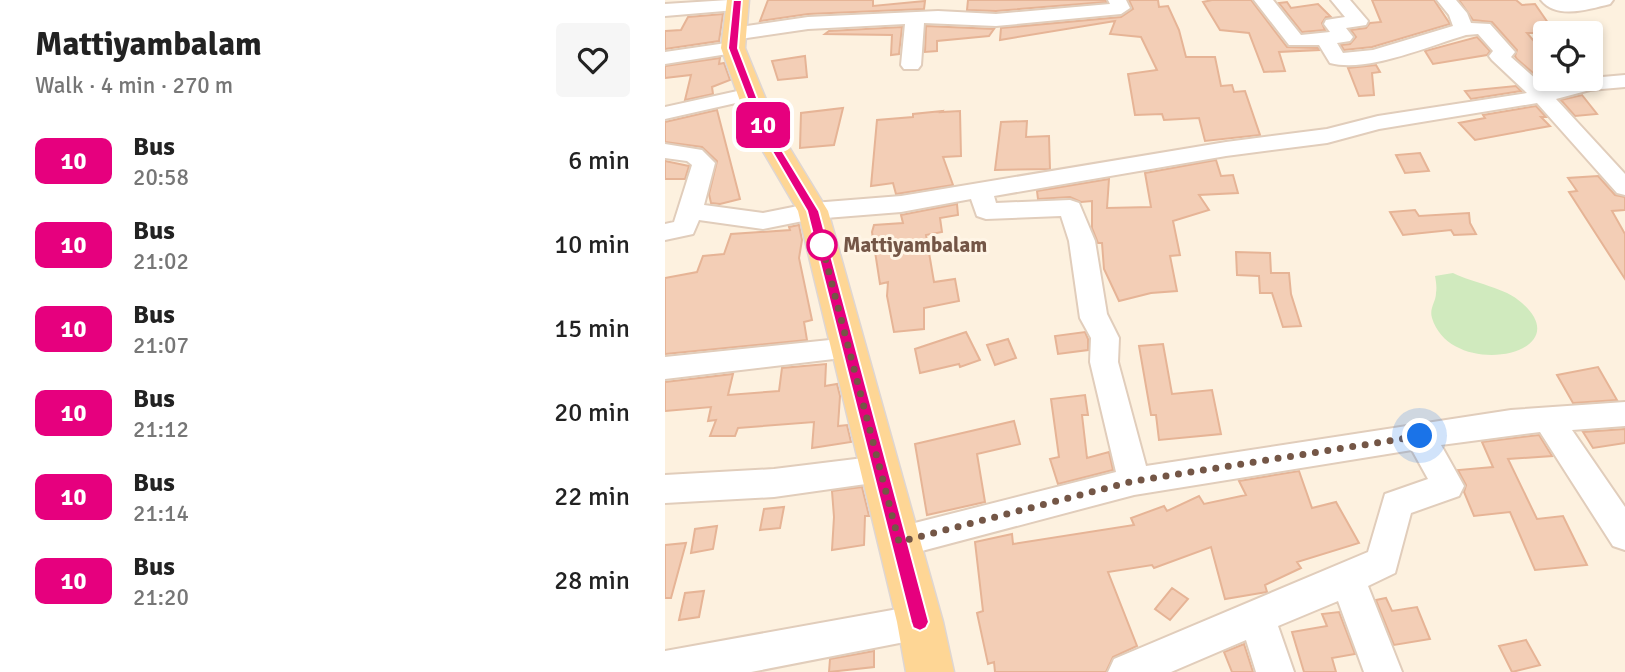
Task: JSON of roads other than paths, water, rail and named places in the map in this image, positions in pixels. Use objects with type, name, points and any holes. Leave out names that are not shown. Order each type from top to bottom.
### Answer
[{"type":"main road","points":[[735,22],[751,94],[764,129],[813,211],[920,622],[930,672]]},
{"type":"street","points":[[966,0],[968,19]]},
{"type":"street","points":[[665,10],[735,22],[808,23],[915,18],[996,20],[1063,7],[1121,8],[1117,0]]},
{"type":"street","points":[[1263,0],[1296,41],[1343,37],[1333,24],[1359,21],[1340,0]]},
{"type":"street","points":[[1446,0],[1458,13],[1464,29]]},
{"type":"street","points":[[1551,0],[1562,7],[1612,2]]},
{"type":"street","points":[[911,65],[915,18]]},
{"type":"street","points":[[665,58],[735,22]]},
{"type":"street","points":[[1325,39],[1337,59],[1351,59],[1375,56],[1464,29],[1483,27],[1505,52],[1499,56],[1542,96],[1625,188]]},
{"type":"street","points":[[691,211],[763,221],[813,211],[901,204],[1213,151],[1327,136],[1378,123],[1512,103],[1590,84],[1625,81]]},
{"type":"street","points":[[665,113],[751,94]]},
{"type":"street","points":[[665,151],[694,155],[704,163],[684,228],[665,232]]},
{"type":"street","points":[[981,189],[986,211],[1070,208],[1082,241],[1094,318],[1102,324],[1107,355],[1104,362],[1134,481]]},
{"type":"street","points":[[665,368],[849,349]]},
{"type":"street","points":[[899,542],[1134,481],[1511,422],[1625,414]]},
{"type":"street","points":[[1548,419],[1625,535]]},
{"type":"street","points":[[1144,669],[1256,616],[1383,562],[1397,504],[1448,486],[1420,436]]},
{"type":"street","points":[[665,489],[774,483],[880,469]]},
{"type":"street","points":[[1347,579],[1384,672]]},
{"type":"street","points":[[1256,616],[1275,672]]},
{"type":"street","points":[[665,670],[920,622]]},
{"type":"place","name":"Mattiyambalam","points":[[822,245]]}]
